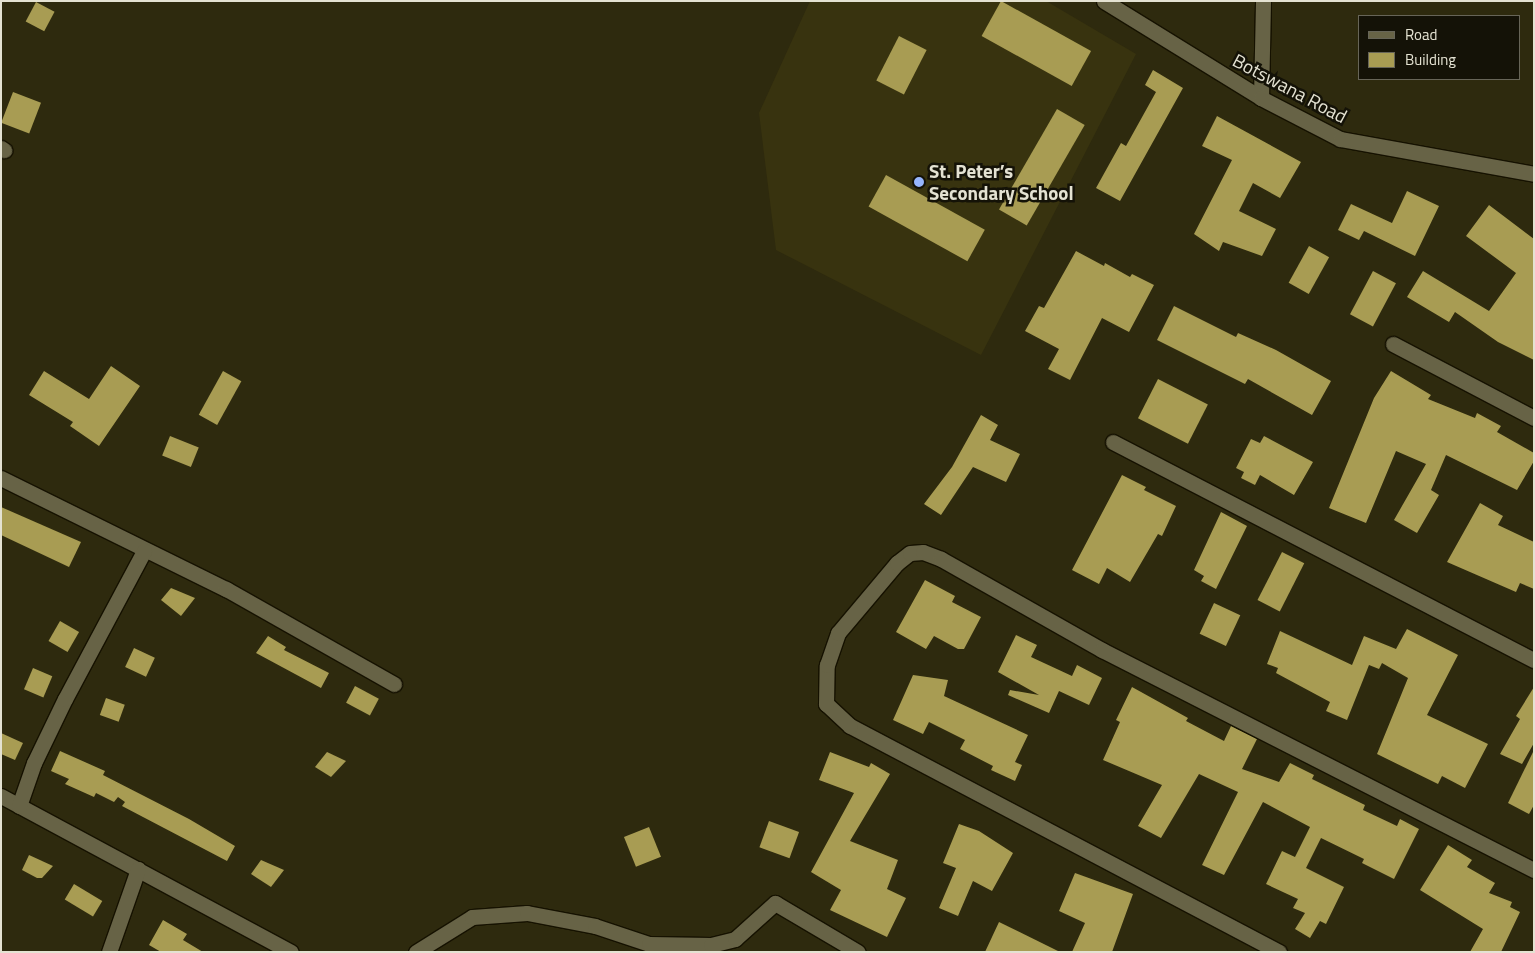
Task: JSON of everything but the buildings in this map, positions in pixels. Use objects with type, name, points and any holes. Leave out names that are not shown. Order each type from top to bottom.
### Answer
[{"type":"street","name":"Botswana Road","points":[[1104,1],[1261,98],[1340,139],[1534,174]]},
{"type":"street","points":[[1261,98],[1263,1]]},
{"type":"street","points":[[1393,344],[1534,418]]},
{"type":"street","points":[[1113,442],[1534,660]]},
{"type":"street","points":[[1,478],[144,551],[226,589],[394,684]]},
{"type":"street","points":[[19,806],[34,764],[65,699],[144,551]]},
{"type":"street","points":[[1278,952],[850,726],[826,704],[827,665],[838,633],[897,563],[910,553],[924,552],[941,559],[1102,650],[1534,870]]},
{"type":"street","points":[[1,796],[291,952]]},
{"type":"street","points":[[109,952],[138,869]]},
{"type":"street","points":[[416,952],[472,917],[527,913],[595,926],[649,944],[712,945],[735,939],[775,903],[858,952]]},
{"type":"shaded area","name":"St. Peter’s Secondary School","points":[[810,1],[1046,1],[1136,54],[981,355],[776,250],[759,113]]},
{"type":"place","name":"St. Peter’s Secondary School","points":[[919,182]]}]
